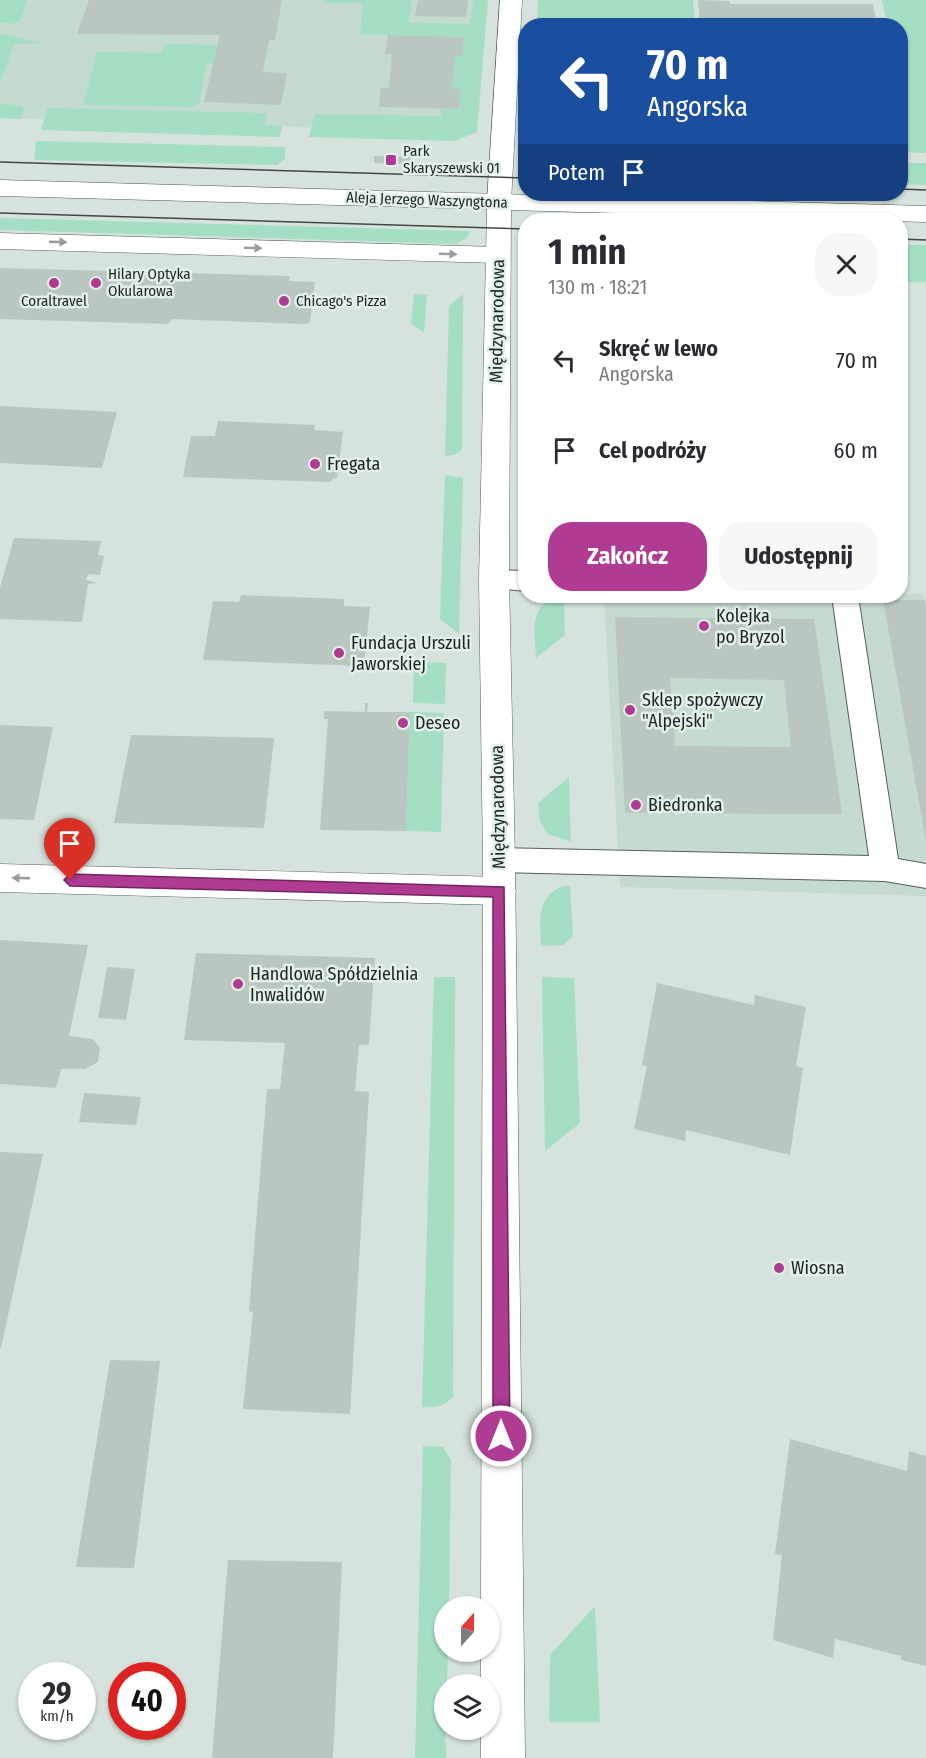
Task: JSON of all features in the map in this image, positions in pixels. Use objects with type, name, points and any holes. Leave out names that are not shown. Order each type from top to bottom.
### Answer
[{"type":"street","name":"Międzynarodowa","points":[[503,1758],[499,875],[510,580],[498,255],[511,0]]},
{"type":"street","name":"Aleja Jerzego Waszyngtona","points":[[0,188],[890,213]]},
{"type":"street","name":"Aleja Jerzego Waszyngtona","points":[[908,213],[926,214]]},
{"type":"street","points":[[0,240],[498,255]]},
{"type":"street","points":[[0,878],[499,875]]},
{"type":"lane","points":[[846,603],[885,869]]},
{"type":"lane","points":[[499,875],[885,869],[926,876]]},
{"type":"shaded area","points":[[0,0],[488,0],[456,132],[0,118]]},
{"type":"shaded area","points":[[908,594],[923,594],[926,608],[926,896],[620,887],[604,603],[908,603]]},
{"type":"green space","points":[[0,0],[27,0],[20,21],[11,24],[0,22]]},
{"type":"green space","points":[[325,0],[412,0],[409,23],[470,24],[473,0],[488,0],[477,132],[455,141],[309,137],[315,114],[441,116],[441,109],[459,109],[461,89],[452,89],[455,56],[462,55],[464,37],[360,34],[363,3],[324,3]]},
{"type":"green space","points":[[538,0],[693,0],[694,18],[537,18]]},
{"type":"green space","points":[[882,0],[926,0],[926,153],[908,152],[908,18],[886,18]]},
{"type":"green space","points":[[0,33],[40,43],[14,44],[0,84]]},
{"type":"green space","points":[[165,44],[218,45],[214,63],[207,63],[199,104],[195,107],[83,105],[97,52],[162,53]]},
{"type":"green space","points":[[0,103],[21,106],[24,109],[21,119],[0,118]]},
{"type":"green space","points":[[47,108],[267,113],[265,125],[282,126],[280,137],[41,130]]},
{"type":"green space","points":[[36,141],[285,147],[285,159],[277,165],[34,160]]},
{"type":"green space","points":[[908,163],[926,163],[926,185],[908,184]]},
{"type":"green space","points":[[0,218],[470,231],[467,238],[456,244],[0,230]]},
{"type":"green space","points":[[908,245],[926,245],[926,282],[908,282]]},
{"type":"green space","points":[[414,294],[427,295],[424,332],[411,324]]},
{"type":"green space","points":[[463,294],[462,450],[454,455],[445,456],[449,306]]},
{"type":"green space","points":[[445,475],[463,478],[459,634],[440,619]]},
{"type":"green space","points":[[564,603],[565,635],[536,658],[536,619],[544,605]]},
{"type":"green space","points":[[414,662],[446,663],[445,704],[413,703]]},
{"type":"green space","points":[[410,712],[444,713],[441,832],[406,831]]},
{"type":"green space","points":[[569,777],[571,842],[548,834],[540,822],[538,803]]},
{"type":"green space","points":[[570,886],[573,936],[563,945],[541,946],[540,918],[544,902],[555,890]]},
{"type":"green space","points":[[434,977],[455,977],[453,1396],[443,1405],[422,1407]]},
{"type":"green space","points":[[542,977],[574,978],[580,1123],[545,1151]]},
{"type":"green space","points":[[423,1446],[443,1447],[451,1460],[449,1596],[434,1596],[434,1662],[448,1662],[447,1674],[434,1674],[434,1740],[446,1740],[446,1758],[415,1758]]},
{"type":"green space","points":[[595,1606],[600,1722],[549,1722],[550,1655]]},
{"type":"building","points":[[89,0],[282,0],[275,40],[269,40],[263,72],[287,73],[281,105],[204,102],[220,35],[77,34]]},
{"type":"building","points":[[418,0],[468,0],[466,17],[415,16]]},
{"type":"building","points":[[698,0],[729,1],[730,4],[873,4],[876,18],[699,18]]},
{"type":"building","points":[[388,35],[464,37],[462,56],[455,56],[452,89],[461,89],[459,109],[379,107],[381,88],[389,88],[392,54],[385,54]]},
{"type":"building","points":[[374,156],[411,157],[410,164],[374,163]]},
{"type":"building","points":[[0,268],[290,276],[289,281],[315,282],[310,322],[305,324],[172,319],[168,324],[0,319]]},
{"type":"building","points":[[0,406],[117,412],[102,468],[0,463]]},
{"type":"building","points":[[218,421],[315,425],[314,430],[343,432],[337,478],[332,479],[331,482],[183,477],[191,436],[215,436]]},
{"type":"building","points":[[14,538],[101,541],[98,555],[104,556],[100,575],[88,574],[86,580],[98,583],[88,584],[82,622],[0,619],[0,588]]},
{"type":"building","points":[[241,595],[344,599],[344,606],[370,607],[364,666],[203,660],[213,601],[239,602]]},
{"type":"building","points":[[925,600],[926,841],[884,603]]},
{"type":"building","points":[[615,617],[814,619],[842,814],[625,813]],"holes":[[[670,678],[784,680],[791,747],[675,746]]]},
{"type":"building","points":[[365,703],[368,703],[367,712],[410,712],[406,831],[320,830],[328,719],[324,719],[324,711],[365,712]]},
{"type":"building","points":[[0,725],[53,727],[34,820],[0,819]]},
{"type":"building","points":[[131,735],[274,738],[264,828],[114,823]]},
{"type":"building","points":[[0,940],[88,945],[69,1036],[93,1039],[100,1048],[98,1062],[85,1069],[61,1069],[56,1088],[0,1084]]},
{"type":"building","points":[[196,953],[375,958],[369,1045],[359,1045],[355,1091],[369,1092],[350,1414],[243,1409],[253,1312],[249,1311],[267,1089],[280,1089],[285,1043],[184,1040]]},
{"type":"building","points":[[107,967],[135,969],[126,1020],[98,1018]]},
{"type":"building","points":[[657,983],[754,1005],[755,995],[806,1007],[796,1066],[803,1068],[790,1155],[686,1130],[685,1141],[634,1129],[647,1066],[642,1065]]},
{"type":"building","points":[[84,1093],[141,1097],[136,1125],[79,1122]]},
{"type":"building","points":[[0,1152],[43,1154],[1,1348],[0,1348]]},
{"type":"building","points":[[110,1360],[160,1361],[134,1568],[76,1567]]},
{"type":"building","points":[[790,1439],[907,1471],[909,1451],[926,1456],[926,1666],[901,1660],[901,1656],[835,1639],[833,1658],[773,1640],[782,1555],[775,1554]]},
{"type":"building","points":[[228,1560],[342,1562],[333,1758],[212,1758]]},
{"type":"tram line","points":[[0,162],[518,178]]},
{"type":"tram line","points":[[908,189],[926,190]]},
{"type":"tram line","points":[[0,213],[518,229]]},
{"type":"tram line","points":[[908,239],[926,240]]},
{"type":"place","name":"Park Skaryszewski 01","points":[[391,160]]},
{"type":"place","name":"Coraltravel","points":[[54,283]]},
{"type":"place","name":"Hilary Optyka Okularowa","points":[[96,283]]},
{"type":"place","name":"Chicago's Pizza","points":[[284,301]]},
{"type":"place","name":"Fregata","points":[[315,464]]},
{"type":"place","name":"Kolejka po Bryzol","points":[[704,626]]},
{"type":"place","name":"Fundacja Urszuli Jaworskiej","points":[[339,653]]},
{"type":"place","name":"Sklep spożywczy \"Alpejski\"","points":[[630,710]]},
{"type":"place","name":"Deseo","points":[[403,723]]},
{"type":"place","name":"Biedronka","points":[[636,805]]},
{"type":"place","name":"Handlowa Spółdzielnia Inwalidów","points":[[238,984]]},
{"type":"place","name":"Wiosna","points":[[779,1268]]},
{"type":"route","points":[[70,880],[500,891],[498,963],[501,1436]]}]
